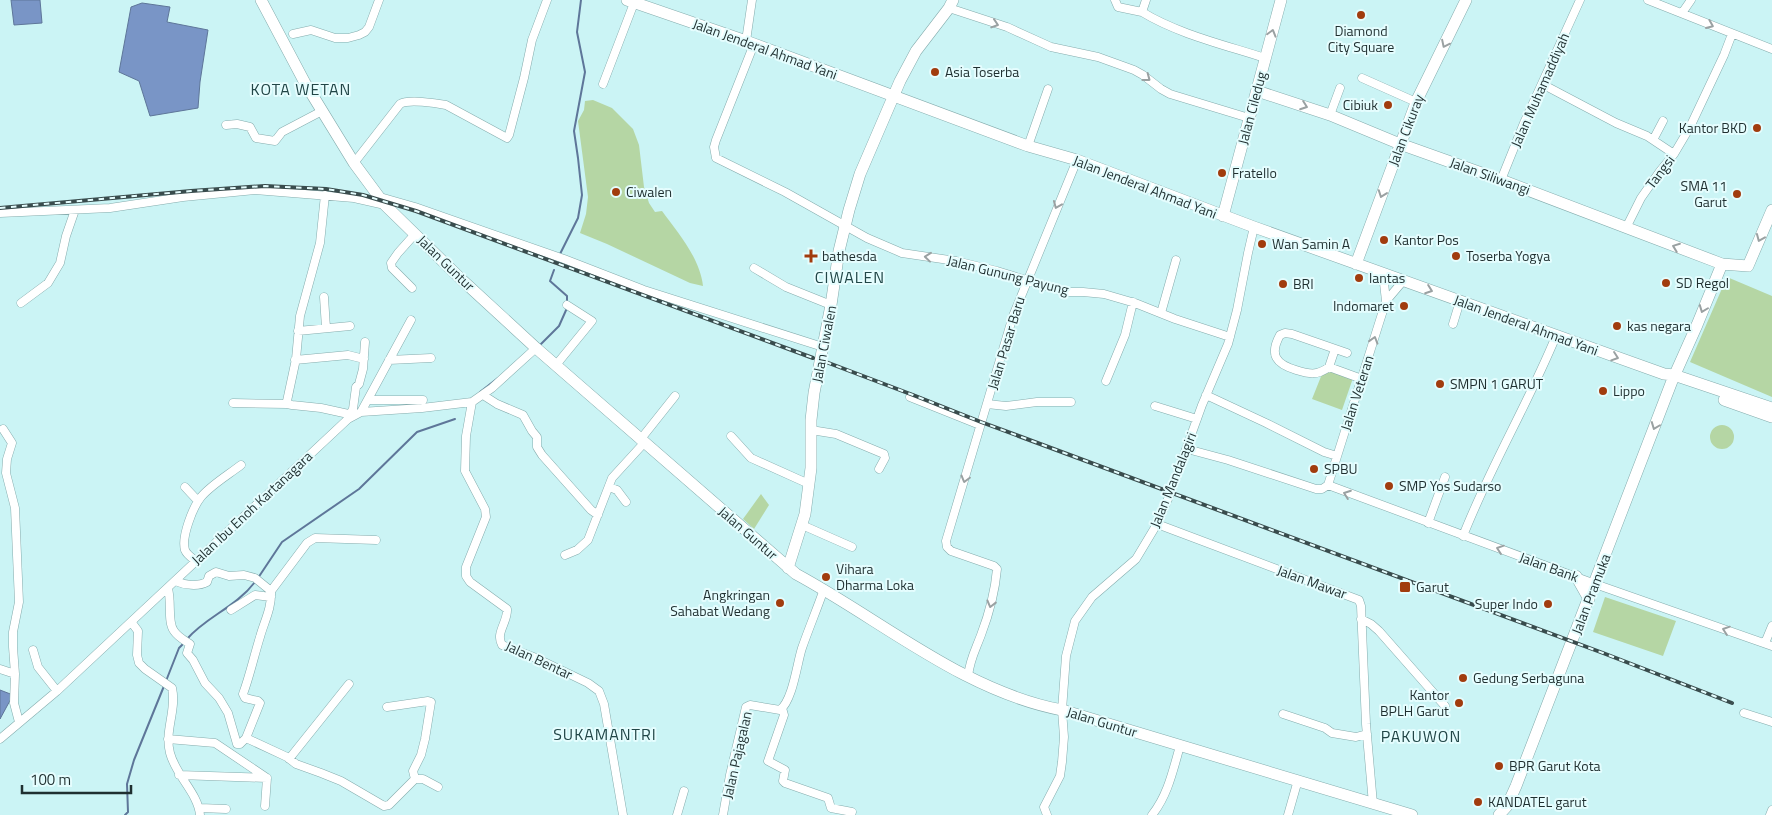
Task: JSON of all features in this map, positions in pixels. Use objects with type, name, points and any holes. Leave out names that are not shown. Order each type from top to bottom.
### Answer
[{"type":"street","name":"Jalan Guntur","points":[[261,0],[288,36],[305,83],[354,163],[381,200],[534,346],[788,568],[991,688],[1043,706],[1062,710],[1412,815]]},
{"type":"street","points":[[288,36],[311,30],[335,38],[348,38],[359,35],[369,28],[379,0]]},
{"type":"street","points":[[354,163],[400,104],[406,101],[446,105],[506,138],[509,135],[532,40],[547,0]]},
{"type":"street","points":[[750,43],[752,0]]},
{"type":"street","points":[[1116,0],[1118,7],[1142,12],[1178,29],[1265,58]]},
{"type":"street","points":[[1142,12],[1146,0]]},
{"type":"street","name":"Jalan Ciledug","points":[[1223,216],[1281,0]]},
{"type":"street","name":"Jalan Cikuray","points":[[1356,264],[1416,102],[1466,0]]},
{"type":"street","name":"Jalan Muhamaddiyah","points":[[1501,180],[1580,0]]},
{"type":"street","points":[[1648,0],[1772,49]]},
{"type":"street","points":[[1682,13],[1691,0]]},
{"type":"street","points":[[603,84],[631,1]]},
{"type":"street","name":"Jalan Jenderal Ahmad Yani","points":[[631,1],[1028,146],[1076,160],[1223,216],[1556,336],[1670,376],[1772,408]]},
{"type":"street","points":[[951,4],[1051,48],[1098,57],[1134,70],[1170,94],[1249,118]]},
{"type":"street","name":"Jalan Ciwalen","points":[[788,568],[802,525],[809,484],[814,393],[839,251],[860,174],[893,96],[916,51],[951,4]]},
{"type":"street","name":"Tangsi","points":[[1626,228],[1641,198],[1674,154],[1690,127],[1732,34]]},
{"type":"street","name":"Jalan Gunung Payung","points":[[750,43],[716,140],[714,147],[716,158],[785,192],[882,245],[902,253],[956,261],[1065,292],[1104,294],[1133,302],[1230,337]]},
{"type":"street","points":[[1362,78],[1416,102]]},
{"type":"street","points":[[1542,84],[1653,140],[1674,154]]},
{"type":"street","points":[[1330,115],[1340,88]]},
{"type":"street","points":[[1028,146],[1048,89]]},
{"type":"street","name":"Jalan Siliwangi","points":[[1257,91],[1330,115],[1400,144],[1501,180],[1722,264],[1748,266],[1772,210]]},
{"type":"street","points":[[226,125],[250,126],[256,138],[272,141],[276,140],[282,132],[322,111]]},
{"type":"street","points":[[1653,140],[1663,121]]},
{"type":"street","name":"Jalan Pasar Baru","points":[[979,428],[1026,280],[1076,160]]},
{"type":"street","points":[[0,213],[110,208],[183,197],[255,190],[381,200],[415,207],[564,259],[644,290],[823,347]]},
{"type":"street","points":[[287,404],[304,298],[320,243],[325,195]]},
{"type":"street","points":[[21,303],[48,283],[60,263],[66,236],[75,210]]},
{"type":"street","name":"Jalan Mandalagiri","points":[[1047,815],[1044,807],[1060,776],[1064,737],[1062,710],[1066,656],[1075,621],[1092,597],[1136,559],[1157,524],[1174,485],[1206,395],[1230,337],[1254,227]]},
{"type":"street","points":[[412,288],[392,268],[391,263],[415,234]]},
{"type":"street","points":[[1161,313],[1176,260]]},
{"type":"street","name":"Jalan Pramuka","points":[[1504,812],[1589,598],[1601,585],[1670,376],[1698,325],[1722,264]]},
{"type":"street","points":[[754,268],[786,287],[831,305]]},
{"type":"street","name":"Jalan Veteran","points":[[1383,274],[1386,301]]},
{"type":"street","name":"Jalan Veteran","points":[[1328,485],[1386,301],[1403,281]]},
{"type":"street","points":[[324,297],[326,328]]},
{"type":"street","points":[[1453,324],[1460,301]]},
{"type":"street","points":[[1106,381],[1125,336],[1133,302]]},
{"type":"street","points":[[556,365],[592,320],[567,305]]},
{"type":"street","points":[[355,414],[368,400],[412,320]]},
{"type":"street","points":[[298,331],[350,326]]},
{"type":"street","points":[[1335,350],[1329,367],[1318,374],[1310,374],[1287,367],[1281,364],[1275,356],[1276,342],[1282,334],[1292,334],[1347,353]]},
{"type":"street","points":[[1463,536],[1473,509],[1524,408],[1556,336]]},
{"type":"street","points":[[355,414],[365,342]]},
{"type":"street","points":[[233,403],[287,404],[355,414],[472,402],[482,396],[534,346]]},
{"type":"street","points":[[295,360],[348,355],[364,359]]},
{"type":"street","points":[[389,360],[431,358]]},
{"type":"street","points":[[1329,367],[1362,379]]},
{"type":"street","name":"Jalan Jenderal Ahmad Yani","points":[[1670,376],[1772,417]]},
{"type":"street","points":[[1206,395],[1324,452],[1337,456]]},
{"type":"street","points":[[482,396],[523,416],[537,437],[536,447],[542,455],[591,510],[598,515]]},
{"type":"street","points":[[565,554],[577,550],[585,543],[615,473],[642,442],[675,396]]},
{"type":"street","points":[[910,397],[979,428],[946,541],[951,551],[994,566],[997,569],[991,606],[981,635],[970,658],[968,676]]},
{"type":"street","points":[[368,400],[423,400]]},
{"type":"street","name":"Jalan Bentar","points":[[472,402],[466,436],[465,470],[485,509],[486,517],[466,567],[466,576],[470,582],[507,609],[508,615],[499,636],[502,645],[563,671],[588,683],[599,691],[604,704],[623,815]]},
{"type":"street","points":[[987,404],[1006,406],[1037,402],[1071,402]]},
{"type":"street","points":[[1155,406],[1197,420]]},
{"type":"street","name":"Jalan Ibu Enoh Kartanagara","points":[[0,739],[57,692],[340,425],[355,414]]},
{"type":"street","points":[[3,429],[12,443],[6,459],[6,472],[15,508],[19,602],[13,632],[14,703],[19,722]]},
{"type":"street","points":[[811,430],[836,434],[884,454],[885,458],[879,469]]},
{"type":"street","points":[[730,436],[751,458],[809,484]]},
{"type":"street","points":[[1187,449],[1228,460],[1316,489],[1324,488],[1328,485]]},
{"type":"street","points":[[196,562],[186,551],[185,542],[190,518],[198,501],[206,492],[241,465]]},
{"type":"street","points":[[1428,523],[1445,477]]},
{"type":"street","name":"Jalan Bank","points":[[1328,485],[1463,536],[1768,644]]},
{"type":"street","points":[[609,486],[617,490],[626,502]]},
{"type":"street","points":[[185,487],[198,501]]},
{"type":"street","name":"Jalan Mawar","points":[[1157,524],[1359,600],[1373,804]]},
{"type":"street","points":[[802,525],[852,547]]},
{"type":"street","points":[[168,589],[170,622],[173,630],[186,642],[186,654],[193,660],[205,683],[219,698],[228,713],[235,742],[240,744],[246,738],[260,703],[245,698],[243,694],[266,622],[271,594],[307,543],[315,538],[376,540]]},
{"type":"street","points":[[175,581],[183,585],[202,585],[207,582],[209,576],[216,572],[229,576],[244,575],[258,581],[271,594]]},
{"type":"street","points":[[1576,576],[1589,598]]},
{"type":"street","points":[[824,589],[802,648],[788,697],[782,708],[784,715],[768,761],[785,770],[783,781],[785,783],[828,798],[831,808],[852,812]]},
{"type":"street","points":[[230,610],[255,595],[271,594]]},
{"type":"street","points":[[1361,619],[1380,631],[1445,706]]},
{"type":"street","points":[[132,622],[138,631],[139,663],[172,688],[174,696],[168,739],[170,754],[179,775],[199,806],[200,812],[226,809]]},
{"type":"street","points":[[1768,644],[1772,626]]},
{"type":"street","points":[[32,650],[38,667],[57,692]]},
{"type":"street","points":[[0,669],[15,674]]},
{"type":"street","points":[[289,759],[349,684]]},
{"type":"street","points":[[387,707],[431,702],[423,745],[413,771],[415,779]]},
{"type":"street","name":"Jalan Pajagalan","points":[[723,815],[731,768],[747,706],[750,704],[776,709],[782,708]]},
{"type":"street","points":[[1744,713],[1772,722]]},
{"type":"street","points":[[1283,714],[1325,728],[1332,733],[1356,737],[1367,734]]},
{"type":"street","points":[[246,738],[289,759],[298,766],[341,782],[387,807],[415,779],[423,779],[438,787]]},
{"type":"street","points":[[168,739],[215,744],[267,778]]},
{"type":"street","points":[[1152,815],[1167,790],[1180,746]]},
{"type":"street","points":[[179,775],[267,778]]},
{"type":"street","points":[[265,806],[267,778]]},
{"type":"street","points":[[1288,815],[1298,780]]},
{"type":"street","points":[[677,815],[684,791]]},
{"type":"street","points":[[1770,815],[1772,810]]},
{"type":"green space","name":"Ciwalen","points":[[593,100],[612,108],[633,129],[639,145],[644,187],[649,203],[655,212],[662,211],[687,246],[698,266],[703,286],[690,283],[580,233],[586,214],[588,197],[578,121],[584,110],[585,101]]},
{"type":"green space","points":[[1727,277],[1772,296],[1772,397],[1690,362]]},
{"type":"green space","points":[[1331,372],[1353,378],[1342,410],[1312,399],[1322,374]]},
{"type":"green space","points":[[1722,425],[1731,428],[1734,437],[1731,446],[1722,449],[1713,446],[1710,437],[1713,428]]},
{"type":"green space","points":[[761,494],[769,505],[754,529],[743,519]]},
{"type":"green space","points":[[1605,597],[1676,621],[1663,656],[1593,632]]},
{"type":"water","points":[[11,0],[40,0],[42,23],[14,25]]},
{"type":"water","points":[[142,3],[170,7],[167,22],[208,30],[198,108],[150,116],[139,81],[119,72],[131,7]]},
{"type":"water","points":[[0,690],[13,695],[0,719]]},
{"type":"waterway","points":[[560,254],[578,218],[582,195],[574,131],[585,72],[577,32],[581,0]]},
{"type":"waterway","points":[[554,270],[550,281],[567,296],[567,304]]},
{"type":"waterway","points":[[539,346],[559,326],[567,308]]},
{"type":"waterway","points":[[480,392],[498,378]]},
{"type":"waterway","points":[[258,578],[282,542],[359,489],[417,432],[455,419]]},
{"type":"waterway","points":[[187,639],[203,624],[239,599],[255,582]]},
{"type":"waterway","points":[[166,681],[179,648],[184,643]]},
{"type":"waterway","points":[[125,815],[128,812],[127,784],[134,760],[164,686]]},
{"type":"railway","points":[[0,208],[265,186],[326,189],[363,195],[416,211],[813,358]]},
{"type":"railway","points":[[826,362],[981,422],[1603,653],[1732,703]]},
{"type":"place","name":"Diamond City Square","points":[[1361,15]]},
{"type":"place","name":"Asia Toserba","points":[[935,72]]},
{"type":"place","name":"Cibiuk","points":[[1388,105]]},
{"type":"place","name":"Kantor BKD","points":[[1757,128]]},
{"type":"place","name":"Fratello","points":[[1222,173]]},
{"type":"place","name":"Ciwalen","points":[[616,192]]},
{"type":"place","name":"SMA 11 Garut","points":[[1737,194]]},
{"type":"place","name":"Kantor Pos","points":[[1384,240]]},
{"type":"place","name":"Wan Samin A","points":[[1262,244]]},
{"type":"place","name":"bathesda","points":[[811,256]]},
{"type":"place","name":"Toserba Yogya","points":[[1456,256]]},
{"type":"place","name":"lantas","points":[[1359,278]]},
{"type":"place","name":"SD Regol","points":[[1666,283]]},
{"type":"place","name":"BRI","points":[[1283,284]]},
{"type":"place","name":"Indomaret","points":[[1404,306]]},
{"type":"place","name":"kas negara","points":[[1617,326]]},
{"type":"place","name":"SMPN 1 GARUT","points":[[1440,384]]},
{"type":"place","name":"Lippo","points":[[1603,391]]},
{"type":"place","name":"SPBU","points":[[1314,469]]},
{"type":"place","name":"SMP Yos Sudarso","points":[[1389,486]]},
{"type":"place","name":"Vihara Dharma Loka","points":[[826,577]]},
{"type":"place","name":"Garut","points":[[1405,587]]},
{"type":"place","name":"Angkringan Sahabat Wedang","points":[[780,603]]},
{"type":"place","name":"Super Indo","points":[[1548,604]]},
{"type":"place","name":"Gedung Serbaguna","points":[[1463,678]]},
{"type":"place","name":"Kantor BPLH Garut","points":[[1459,703]]},
{"type":"place","name":"BPR Garut Kota","points":[[1499,766]]},
{"type":"place","name":"KANDATEL garut","points":[[1478,802]]},
{"type":"district","name":"KOTA WETAN","points":[[301,89]]},
{"type":"district","name":"CIWALEN","points":[[850,277]]},
{"type":"district","name":"SUKAMANTRI","points":[[605,734]]},
{"type":"district","name":"PAKUWON","points":[[1421,736]]}]
